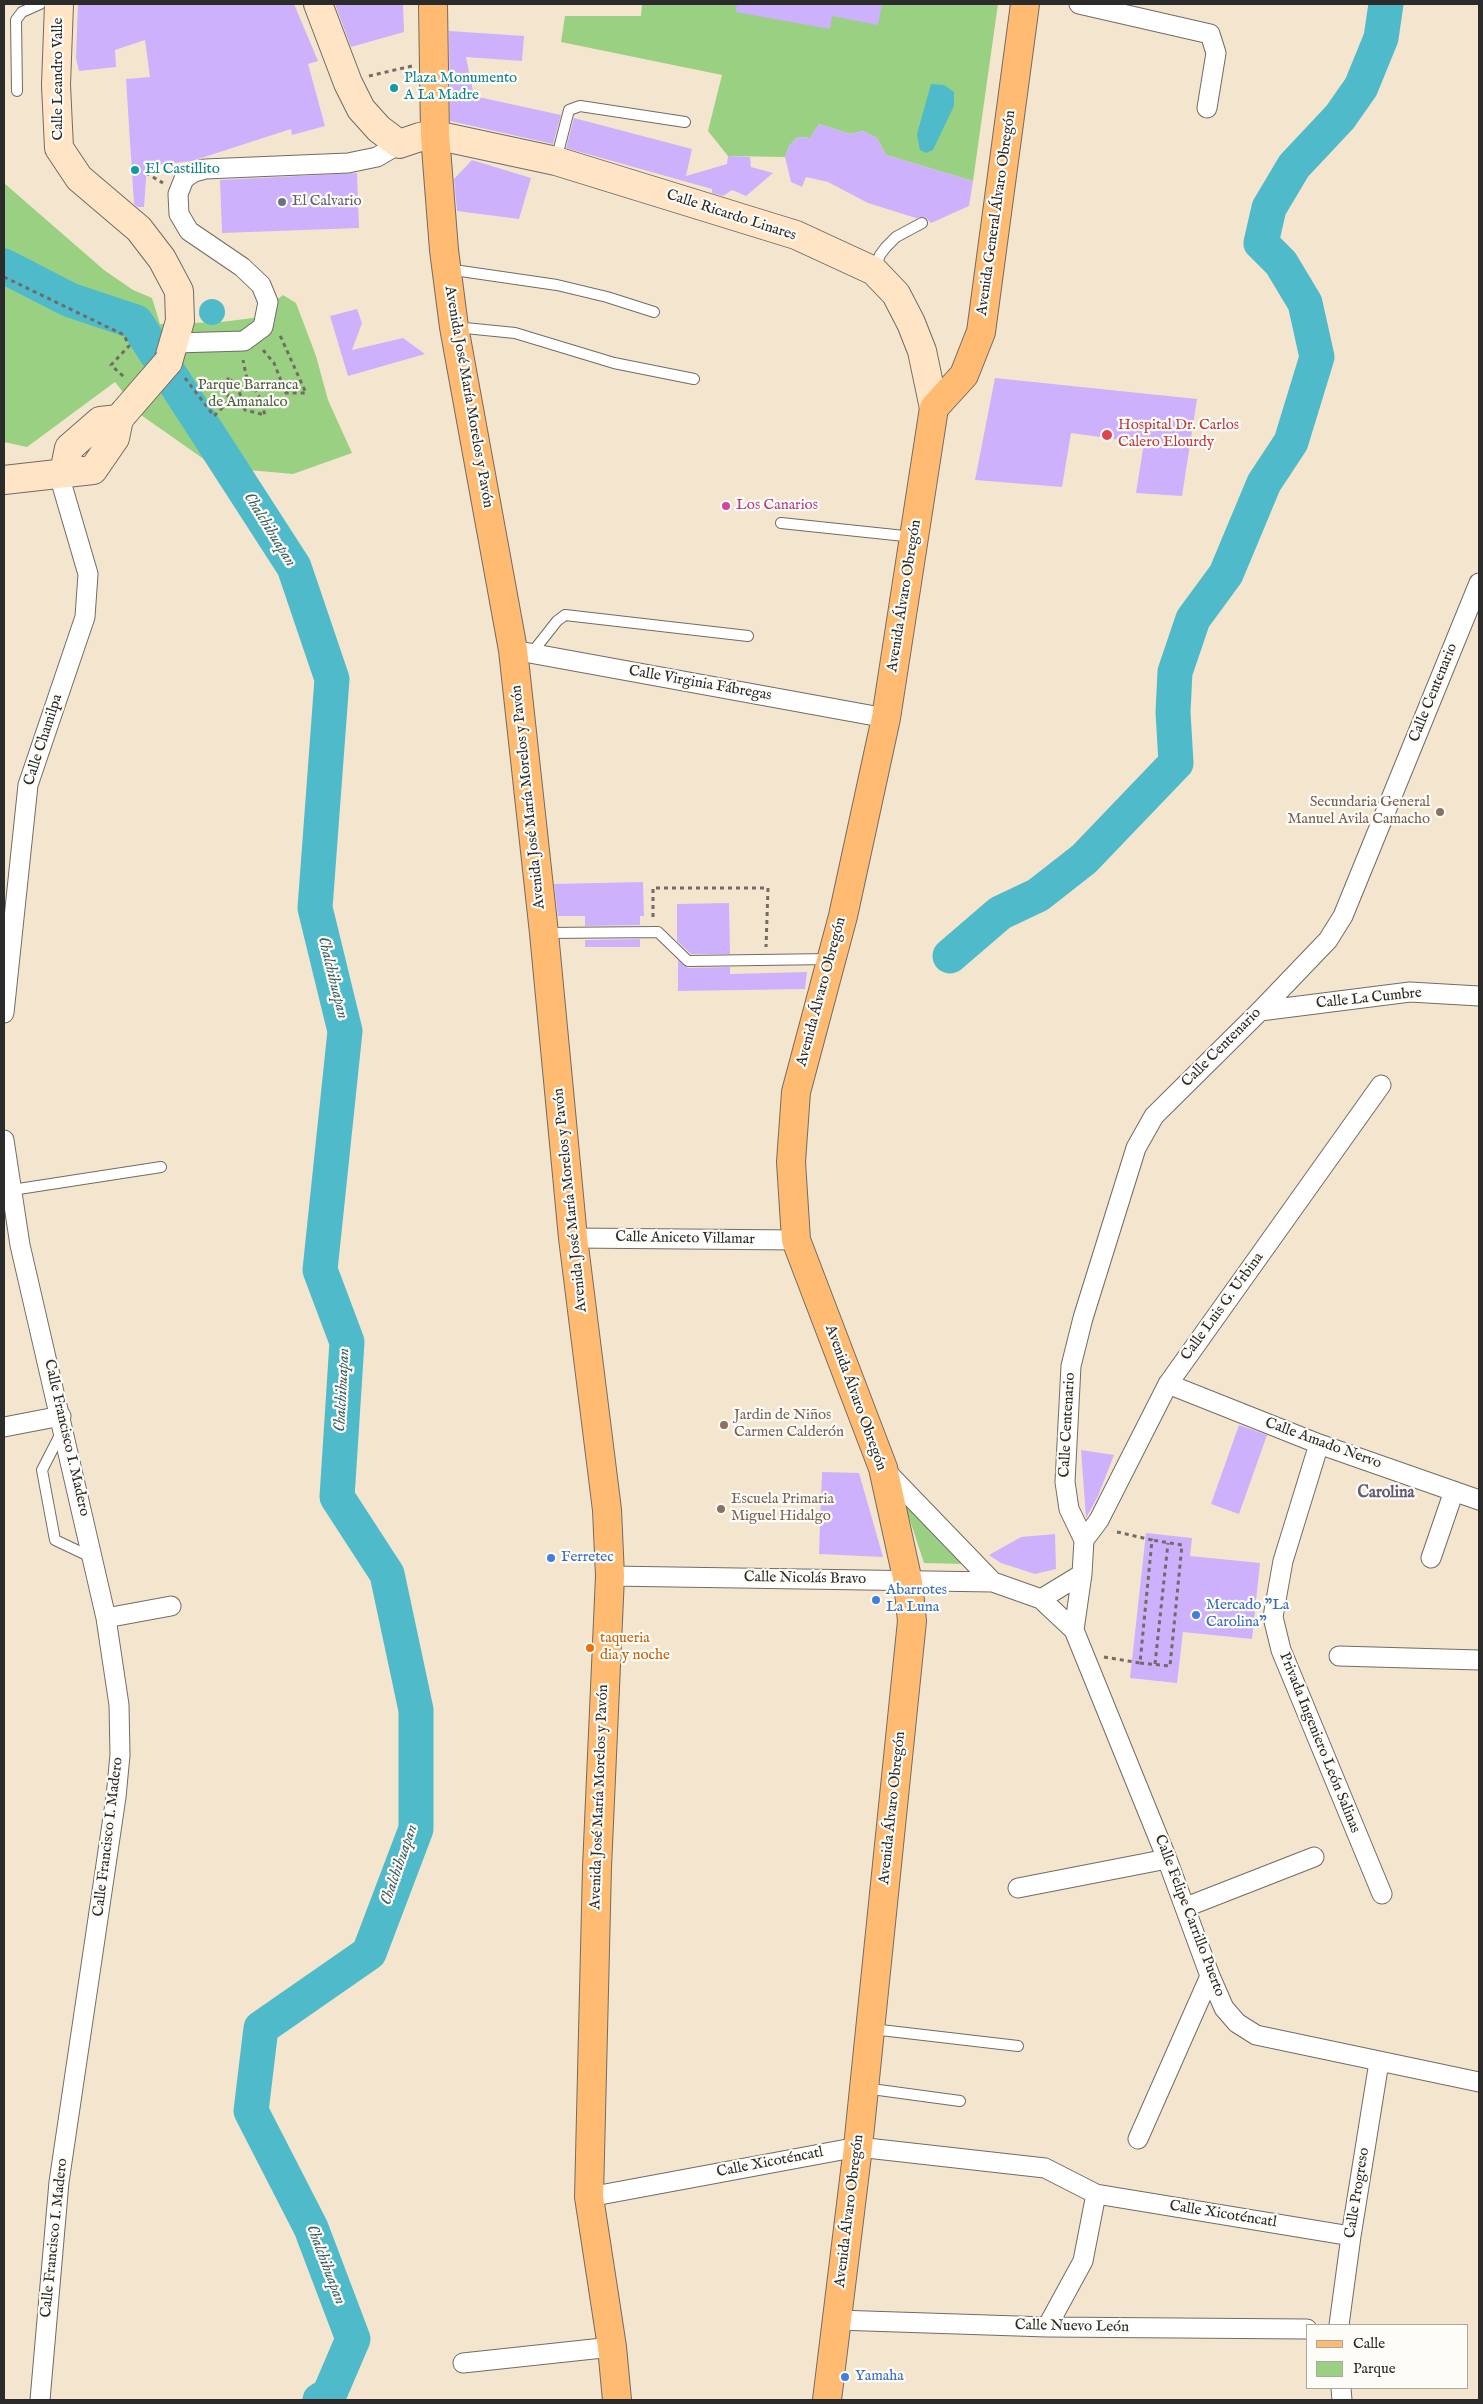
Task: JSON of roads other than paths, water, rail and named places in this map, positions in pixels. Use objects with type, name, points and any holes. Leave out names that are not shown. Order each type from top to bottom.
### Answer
[{"type":"main road","name":"Avenida José María Morelos y Pavón","points":[[433,4],[436,135],[446,269],[454,327],[522,652],[544,933],[573,1238],[607,1510],[610,1576],[597,1867],[589,2198],[612,2347],[618,2400]]},
{"type":"main road","name":"Avenida General Álvaro Obregón","points":[[934,408],[964,375],[981,332],[1025,4]]},
{"type":"main road","name":"Avenida Álvaro Obregón","points":[[827,2400],[858,2147],[912,1621],[908,1582],[883,1468],[796,1240],[791,1162],[796,1092],[831,959],[886,718],[934,408]]},
{"type":"street","name":"Calle Leandro Valle","points":[[4,480],[92,470],[115,438],[121,416],[175,362],[180,321],[179,290],[162,259],[139,229],[79,178],[59,148],[56,85],[59,4]]},
{"type":"street","points":[[318,4],[347,81],[361,109],[379,129],[399,144]]},
{"type":"street","points":[[1079,4],[1210,34],[1216,53],[1207,108]]},
{"type":"street","points":[[175,362],[244,341],[264,327],[268,302],[261,285],[242,267],[189,231],[179,214],[178,194],[184,179],[194,172],[205,169],[348,163],[377,157],[399,144],[420,137],[436,135]]},
{"type":"street","name":"Calle Ricardo Linares","points":[[436,135],[556,161],[796,236],[874,272],[896,294],[911,323],[922,351],[934,408]]},
{"type":"street","name":"Calle Chamilpa","points":[[4,1012],[28,785],[85,617],[88,574],[61,473]]},
{"type":"street","name":"Calle Centenario","points":[[1084,1540],[1069,1509],[1065,1482],[1071,1366],[1083,1318],[1136,1148],[1154,1116],[1260,1011],[1328,940],[1343,916],[1479,583]]},
{"type":"street","name":"Calle Virginia Fábregas","points":[[522,652],[886,718]]},
{"type":"street","name":"Calle La Cumbre","points":[[1260,1011],[1410,992],[1479,996]]},
{"type":"street","name":"Calle Luis G. Urbina","points":[[1084,1540],[1099,1520],[1168,1384],[1381,1085]]},
{"type":"street","points":[[4,1140],[20,1245]]},
{"type":"street","name":"Calle Francisco I. Madero","points":[[4,1227],[20,1245],[63,1422],[93,1558],[106,1618],[118,1705],[120,1755],[115,1807],[59,2182],[40,2400]]},
{"type":"street","name":"Calle Aniceto Villamar","points":[[573,1238],[796,1240]]},
{"type":"street","name":"Calle Amado Nervo","points":[[1168,1384],[1319,1444],[1479,1500]]},
{"type":"street","points":[[4,1427],[63,1422]]},
{"type":"street","name":"Privada Ingeniero León Salinas","points":[[1319,1444],[1283,1561],[1272,1616],[1281,1650],[1382,1894]]},
{"type":"street","points":[[883,1468],[993,1582]]},
{"type":"street","points":[[1431,1558],[1454,1491]]},
{"type":"street","points":[[1074,1630],[1082,1574],[1084,1540]]},
{"type":"street","points":[[1041,1599],[1082,1574]]},
{"type":"street","name":"Calle Nicolás Bravo","points":[[610,1576],[993,1582],[1041,1599],[1074,1630]]},
{"type":"street","points":[[106,1618],[171,1606]]},
{"type":"street","name":"Calle Felipe Carrillo Puerto","points":[[1074,1630],[1186,1907],[1210,1976],[1224,2008],[1237,2023],[1256,2035],[1479,2082]]},
{"type":"street","points":[[1340,1656],[1479,1660]]},
{"type":"street","points":[[1186,1907],[1314,1856]]},
{"type":"street","points":[[1018,1888],[1167,1859]]},
{"type":"street","points":[[1138,2139],[1210,1976]]},
{"type":"street","name":"Calle Progreso","points":[[1339,2324],[1350,2236],[1379,2062]]},
{"type":"street","name":"Calle Xicoténcatl","points":[[589,2198],[858,2147],[1045,2168],[1096,2194],[1350,2236]]},
{"type":"street","points":[[1047,2327],[1083,2261],[1096,2194]]},
{"type":"street","name":"Calle Nuevo León","points":[[836,2320],[1047,2327],[1306,2329]]},
{"type":"street","points":[[463,2363],[612,2347]]},
{"type":"lane","points":[[17,91],[16,20],[22,12],[40,4]]},
{"type":"lane","points":[[556,161],[569,110],[580,106],[685,122]]},
{"type":"lane","points":[[874,272],[880,255],[891,242],[922,223]]},
{"type":"lane","points":[[446,269],[558,286],[607,297],[654,312]]},
{"type":"lane","points":[[454,327],[515,333],[614,363],[694,379]]},
{"type":"lane","points":[[781,523],[915,537]]},
{"type":"lane","points":[[522,652],[565,615],[748,636]]},
{"type":"lane","points":[[544,933],[658,932],[688,961],[831,959]]},
{"type":"lane","points":[[12,1190],[161,1167]]},
{"type":"lane","points":[[63,1422],[42,1470],[55,1540],[93,1558]]},
{"type":"lane","points":[[870,2028],[1018,2046]]},
{"type":"lane","points":[[863,2088],[960,2101]]},
{"type":"water","points":[[931,84],[944,85],[954,92],[954,106],[933,150],[926,153],[920,150],[917,134]]},
{"type":"water","points":[[212,299],[221,303],[225,312],[221,321],[212,325],[203,321],[199,312],[203,303]]},
{"type":"waterway","points":[[950,956],[1000,913],[1038,895],[1084,859],[1176,763],[1173,712],[1175,672],[1193,619],[1226,574],[1264,483],[1291,442],[1317,357],[1305,303],[1281,263],[1261,243],[1269,208],[1294,166],[1340,117],[1361,87],[1381,38],[1386,4]]},
{"type":"waterway","name":"Chalchihuapan","points":[[4,266],[70,300],[136,322],[294,567],[332,679],[315,908],[345,1031],[320,1270],[347,1342],[337,1497],[387,1574],[416,1710],[416,1829],[369,1953],[261,2028],[251,2111],[311,2228],[353,2339],[329,2395],[320,2400]]},
{"type":"place","name":"Plaza Monumento A La Madre","points":[[394,88]]},
{"type":"place","name":"El Castillito","points":[[135,170]]},
{"type":"place","name":"El Calvario","points":[[282,202]]},
{"type":"place","name":"Hospital Dr. Carlos Calero Elourdy","points":[[1107,435]]},
{"type":"place","name":"Los Canarios","points":[[726,506]]},
{"type":"place","name":"Secundaria General Manuel Avila Camacho","points":[[1440,812]]},
{"type":"place","name":"Jardin de Niños Carmen Calderón","points":[[724,1425]]},
{"type":"place","name":"Escuela Primaria Miguel Hidalgo","points":[[721,1509]]},
{"type":"place","name":"Ferretec","points":[[551,1558]]},
{"type":"place","name":"Abarrotes La Luna","points":[[876,1600]]},
{"type":"place","name":"Mercado \"La Carolina\"","points":[[1196,1615]]},
{"type":"place","name":"taqueria dia y noche","points":[[590,1648]]},
{"type":"place","name":"Yamaha","points":[[845,2377]]},
{"type":"district","name":"Carolina","points":[[1386,1494]]},
{"type":"park label","name":"Parque Barranca de Amanalco","points":[[248,394]]}]
